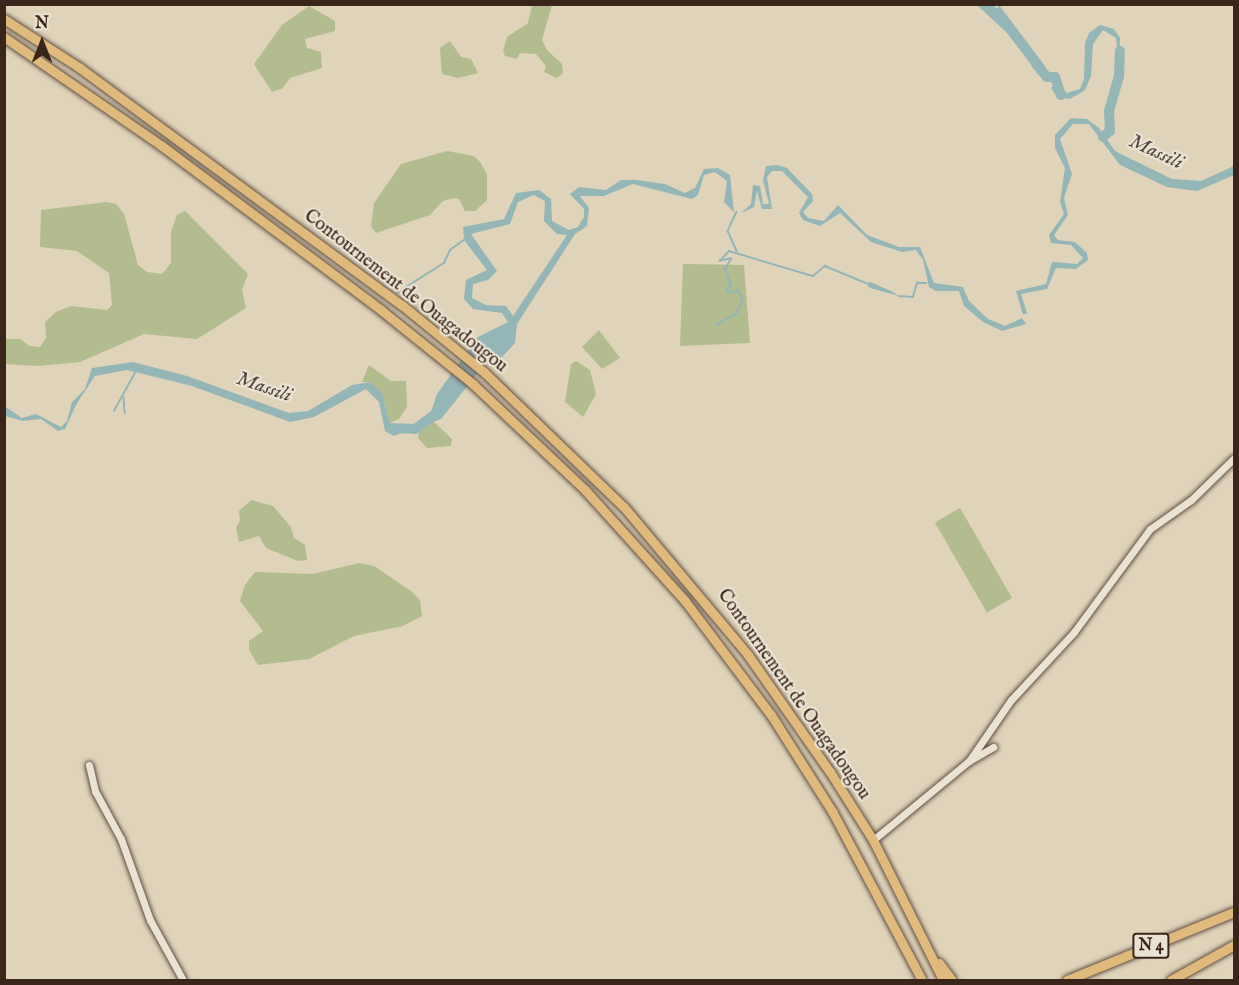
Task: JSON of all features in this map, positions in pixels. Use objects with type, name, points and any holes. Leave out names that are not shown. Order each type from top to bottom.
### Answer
[{"type":"highway","name":"Contournement de Ouagadougou","points":[[4,19],[109,89],[465,356],[624,507],[689,579],[783,703],[873,840],[930,949],[943,981]]},
{"type":"highway","name":"Contournement de Ouagadougou","points":[[4,38],[162,146],[454,368],[586,491],[685,601],[771,715],[832,811],[922,981]]},
{"type":"highway","name":"N 4","points":[[1067,981],[1234,912]]},
{"type":"highway","name":"N 4","points":[[1172,981],[1234,945]]},
{"type":"highway","points":[[930,949],[952,981]]},
{"type":"highway","points":[[909,958],[915,981]]},
{"type":"street","points":[[969,761],[1011,700],[1074,632],[1150,529],[1191,500],[1234,458]]},
{"type":"street","points":[[873,840],[969,761],[993,747]]},
{"type":"street","points":[[89,765],[95,791],[121,839],[150,920],[183,981]]},
{"type":"green space","points":[[532,5],[552,5],[542,40],[547,50],[562,64],[563,73],[557,78],[544,72],[546,66],[536,54],[520,53],[517,59],[505,56],[503,51],[507,37],[528,23]]},
{"type":"green space","points":[[309,6],[335,21],[335,31],[305,39],[307,48],[321,52],[322,68],[290,78],[283,88],[272,92],[254,64],[282,25]]},
{"type":"green space","points":[[450,41],[461,57],[471,59],[478,73],[458,78],[442,74],[440,48]]},
{"type":"green space","points":[[447,151],[474,156],[480,162],[487,174],[487,200],[475,211],[465,211],[459,199],[443,201],[430,215],[376,233],[371,226],[374,203],[401,164]]},
{"type":"green space","points":[[107,202],[116,204],[124,214],[138,265],[147,272],[162,274],[171,263],[171,232],[177,215],[185,211],[248,274],[242,290],[246,308],[197,339],[144,334],[80,362],[38,366],[5,364],[5,339],[21,339],[29,346],[40,347],[46,338],[45,322],[56,312],[71,306],[107,310],[112,305],[109,273],[77,251],[40,247],[41,210]]},
{"type":"green space","points":[[683,264],[744,265],[750,343],[680,346]]},
{"type":"green space","points":[[599,330],[620,358],[602,369],[582,347]]},
{"type":"green space","points":[[576,361],[590,370],[596,394],[583,417],[565,402],[571,364]]},
{"type":"green space","points":[[369,365],[391,381],[406,381],[407,407],[399,419],[390,423],[385,403],[370,382],[362,382]]},
{"type":"green space","points":[[433,421],[452,439],[451,446],[427,448],[418,438],[420,427]]},
{"type":"green space","points":[[251,500],[273,506],[291,527],[294,538],[305,545],[307,560],[298,561],[266,548],[259,536],[239,542],[236,528],[240,520],[239,511]]},
{"type":"green space","points":[[960,508],[1012,598],[987,613],[935,522]]},
{"type":"green space","points":[[359,563],[374,566],[411,591],[420,600],[422,616],[403,626],[354,636],[309,659],[258,665],[249,650],[249,641],[263,631],[240,601],[245,585],[255,572],[313,574]]},
{"type":"water","points":[[977,5],[993,5],[997,9],[999,5],[1045,66],[1046,74],[1039,75],[1007,33]]},
{"type":"water","points":[[1100,25],[1114,29],[1120,38],[1119,66],[1116,38],[1103,30],[1093,44],[1091,76],[1085,90],[1070,99],[1057,97],[1051,88],[1055,84],[1067,93],[1080,89],[1084,79],[1085,43],[1089,33]]},
{"type":"water","points":[[1071,118],[1087,119],[1099,128],[1115,151],[1172,179],[1201,181],[1234,166],[1234,175],[1197,191],[1167,187],[1120,165],[1089,124],[1073,124],[1060,139],[1072,174],[1064,198],[1068,215],[1054,235],[1058,240],[1075,242],[1087,253],[1088,260],[1076,269],[1056,268],[1047,289],[1021,294],[1027,313],[1023,315],[1016,291],[1046,284],[1052,262],[1077,264],[1083,258],[1071,245],[1051,243],[1049,235],[1064,214],[1060,202],[1065,168],[1055,148],[1055,135]]},
{"type":"water","points":[[777,165],[787,168],[812,194],[813,201],[803,212],[808,218],[824,221],[838,205],[867,235],[899,247],[920,247],[934,283],[963,287],[969,301],[988,319],[1005,326],[1022,318],[1026,324],[1002,331],[983,322],[964,306],[959,291],[936,291],[929,287],[923,260],[916,250],[902,252],[871,242],[840,213],[820,226],[803,220],[799,213],[808,197],[782,171],[772,171],[767,177],[772,209],[762,209],[757,191],[754,207],[741,213],[751,204],[753,185],[760,186],[763,204],[769,204],[763,180],[766,166]]},
{"type":"water","points":[[718,168],[730,175],[734,212],[724,202],[727,181],[715,172],[704,175],[698,195],[692,199],[633,184],[604,196],[580,196],[589,208],[587,226],[575,234],[517,324],[515,343],[502,357],[485,364],[441,419],[427,424],[437,394],[478,337],[508,322],[502,313],[473,309],[464,299],[466,280],[487,270],[464,240],[463,227],[504,219],[516,193],[539,190],[551,199],[552,221],[569,230],[578,227],[584,217],[584,209],[570,194],[579,187],[606,190],[621,180],[636,180],[665,184],[685,193],[695,188],[704,169]],"holes":[[[534,195],[545,201],[544,221],[557,234],[567,235],[513,316],[506,306],[486,305],[472,298],[473,284],[488,280],[497,271],[471,234],[510,224],[518,202]]]},
{"type":"water","points":[[870,282],[899,296],[870,288],[866,283]]},
{"type":"water","points":[[133,362],[187,376],[289,413],[308,411],[352,385],[370,382],[382,393],[390,423],[403,432],[394,436],[385,431],[379,402],[366,389],[314,417],[290,422],[192,386],[127,370],[95,376],[77,403],[65,429],[58,431],[41,419],[23,421],[5,416],[6,407],[22,418],[36,414],[61,427],[67,421],[72,402],[85,389],[92,368]]},
{"type":"waterway","points":[[1103,137],[1110,131],[1109,111],[1119,76],[1120,51]]},
{"type":"waterway","points":[[1036,64],[1047,77],[1055,77],[1061,95]]},
{"type":"waterway","points":[[737,212],[728,231],[737,251]]},
{"type":"waterway","points":[[397,293],[444,263],[450,250],[465,239]]},
{"type":"waterway","points":[[716,325],[737,313],[743,299],[738,291],[728,293],[727,289],[731,286],[725,269],[731,259],[720,261],[729,251],[813,276],[825,266],[866,283]]},
{"type":"waterway","points":[[899,296],[913,297],[917,283],[926,283]]},
{"type":"waterway","points":[[114,411],[136,371]]},
{"type":"waterway","points":[[124,397],[125,413]]},
{"type":"waterway","name":"Massili","points":[[390,428],[415,429],[437,413]]}]
